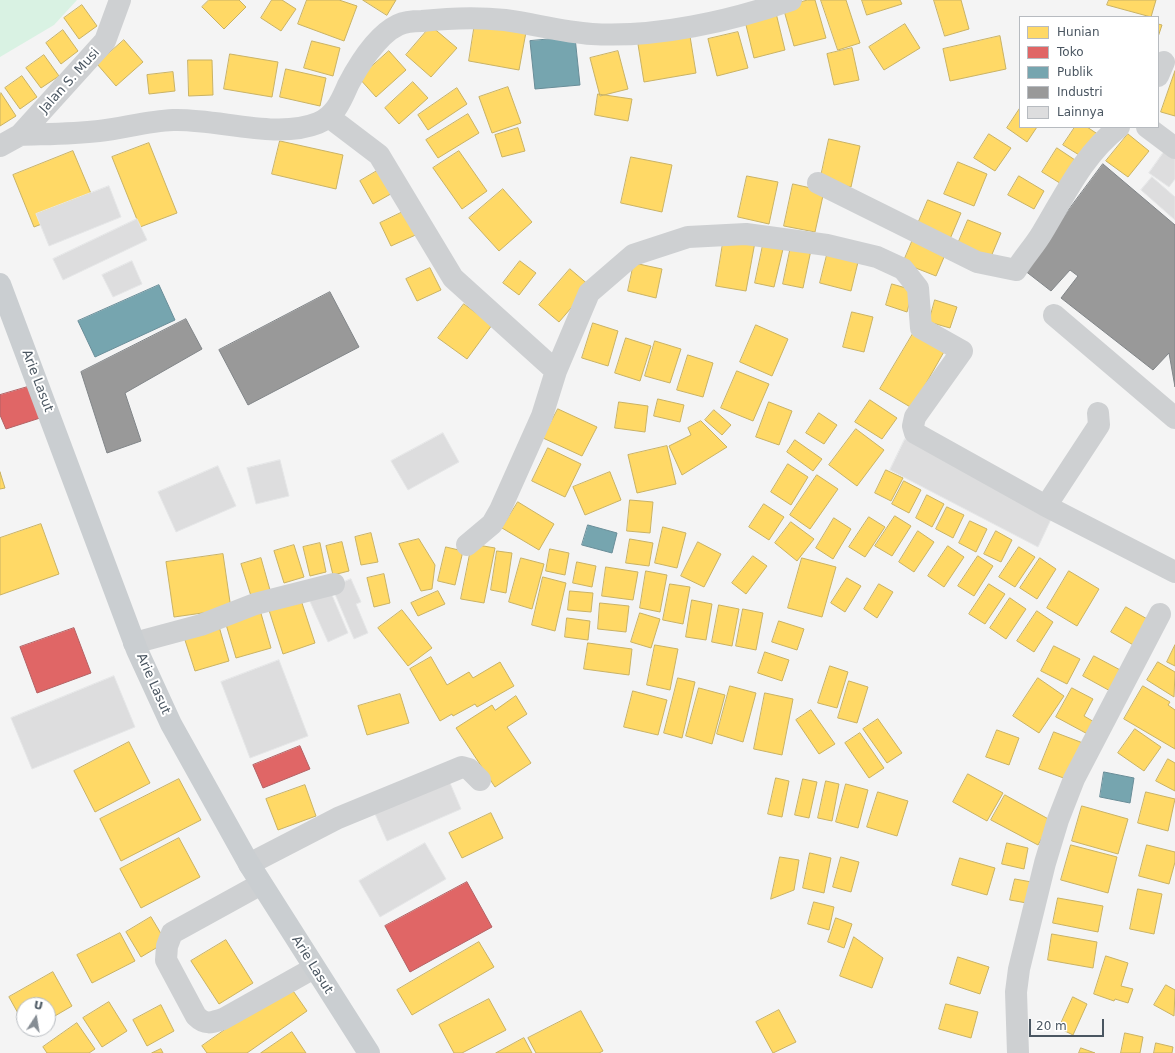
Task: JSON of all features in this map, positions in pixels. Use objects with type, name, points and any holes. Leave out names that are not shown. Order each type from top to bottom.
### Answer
[{"type":"main road","name":"Arie Lasut","points":[[0,284],[134,642],[171,724],[249,864],[368,1053]]},
{"type":"street","name":"Jalan S. Musi","points":[[0,146],[20,135],[105,41],[120,0]]},
{"type":"street","points":[[20,135],[101,131],[128,125],[174,120],[258,128],[285,128],[316,124],[329,117],[337,107],[359,65],[378,41],[398,25],[422,21],[482,19],[506,20],[590,34],[615,35],[696,26],[792,0]]},
{"type":"street","points":[[329,117],[379,155],[452,278],[556,371]]},
{"type":"street","points":[[818,183],[976,262],[1016,270],[1041,235],[1070,183],[1097,146],[1118,128]]},
{"type":"street","points":[[1147,128],[1175,148]]},
{"type":"street","points":[[467,545],[492,524],[500,510],[542,416],[556,371],[589,293],[632,255],[688,237],[746,234],[827,245],[877,257],[903,269],[918,288],[921,328],[962,351],[915,417],[913,426],[915,433],[1046,506],[1175,572]]},
{"type":"street","points":[[1054,315],[1175,418]]},
{"type":"street","points":[[1046,506],[1099,425],[1098,413]]},
{"type":"street","points":[[134,642],[201,625],[254,604],[334,584]]},
{"type":"street","points":[[1018,1053],[1016,992],[1019,969],[1045,862],[1058,820],[1074,779],[1160,614]]},
{"type":"street","points":[[249,864],[338,818],[462,767],[469,770],[480,780]]},
{"type":"street","points":[[261,884],[172,933],[167,946],[166,960],[196,1016],[202,1022],[210,1024],[223,1019],[314,968]]},
{"type":"green space","points":[[0,0],[77,0],[54,25],[0,57]]},
{"type":"building: Hunian","points":[[209,0],[239,0],[246,7],[224,29],[202,7]]},
{"type":"building: Hunian","points":[[272,0],[282,0],[296,9],[281,31],[261,18]]},
{"type":"building: Hunian","points":[[307,0],[339,0],[357,6],[344,41],[298,24]]},
{"type":"building: Hunian","points":[[363,0],[396,0],[387,15]]},
{"type":"building: Hunian","points":[[808,0],[815,0],[826,38],[794,46],[783,7]]},
{"type":"building: Hunian","points":[[821,0],[846,0],[860,43],[838,50]]},
{"type":"building: Hunian","points":[[862,0],[900,0],[902,4],[867,15]]},
{"type":"building: Hunian","points":[[934,0],[961,0],[969,29],[945,36]]},
{"type":"building: Hunian","points":[[1109,0],[1156,0],[1151,16],[1107,5]]},
{"type":"building: Hunian","points":[[82,5],[97,26],[79,39],[64,18]]},
{"type":"building: Hunian","points":[[776,13],[785,50],[754,58],[745,21]]},
{"type":"building: Hunian","points":[[475,23],[526,32],[519,70],[469,61]]},
{"type":"building: Hunian","points":[[905,24],[920,48],[884,70],[869,47]]},
{"type":"building: Hunian","points":[[1159,24],[1162,25],[1159,34]]},
{"type":"building: Hunian","points":[[431,26],[457,48],[431,77],[406,55]]},
{"type":"building: Hunian","points":[[63,30],[78,51],[61,64],[46,43]]},
{"type":"building: Hunian","points":[[689,30],[696,73],[644,82],[637,38]]},
{"type":"building: Hunian","points":[[738,32],[748,68],[717,76],[708,39]]},
{"type":"building: Hunian","points":[[1000,36],[1006,69],[950,81],[943,49]]},
{"type":"building: Hunian","points":[[124,40],[143,62],[116,86],[97,64]]},
{"type":"building: Hunian","points":[[312,41],[340,48],[333,76],[304,68]]},
{"type":"building: Hunian","points":[[852,48],[859,80],[834,85],[827,54]]},
{"type":"building: Hunian","points":[[389,51],[406,70],[376,97],[359,78]]},
{"type":"building: Hunian","points":[[618,51],[628,89],[600,96],[590,58]]},
{"type":"building: Hunian","points":[[230,54],[278,62],[272,97],[224,89]]},
{"type":"building: Hunian","points":[[44,55],[59,76],[41,88],[26,68]]},
{"type":"building: Hunian","points":[[188,60],[212,60],[213,95],[189,96]]},
{"type":"building: Hunian","points":[[286,69],[326,78],[320,106],[280,97]]},
{"type":"building: Hunian","points":[[1175,71],[1175,116],[1161,112]]},
{"type":"building: Hunian","points":[[173,72],[175,91],[149,94],[147,75]]},
{"type":"building: Hunian","points":[[22,76],[37,97],[20,109],[5,88]]},
{"type":"building: Hunian","points":[[413,82],[428,98],[399,124],[385,108]]},
{"type":"building: Hunian","points":[[508,87],[521,123],[492,133],[479,97]]},
{"type":"building: Hunian","points":[[457,88],[467,104],[428,130],[418,115]]},
{"type":"building: Hunian","points":[[1,93],[16,116],[0,126],[0,94]]},
{"type":"building: Hunian","points":[[598,94],[632,99],[628,121],[595,115]]},
{"type":"building: Hunian","points":[[1019,110],[1019,128],[1036,128],[1027,142],[1007,128]]},
{"type":"building: Hunian","points":[[468,114],[479,133],[438,158],[426,140]]},
{"type":"building: Hunian","points":[[518,128],[525,151],[502,157],[495,135]]},
{"type":"building: Hunian","points":[[1074,128],[1088,128],[1099,135],[1084,158],[1063,145]]},
{"type":"building: Hunian","points":[[989,134],[1011,148],[995,171],[974,158]]},
{"type":"building: Hunian","points":[[1128,134],[1149,151],[1128,177],[1106,161]]},
{"type":"building: Hunian","points":[[829,139],[860,146],[851,187],[820,181]]},
{"type":"building: Hunian","points":[[280,141],[343,155],[336,189],[272,174]]},
{"type":"building: Hunian","points":[[149,143],[177,213],[140,227],[112,157]]},
{"type":"building: Hunian","points":[[1057,148],[1078,162],[1063,185],[1042,172]]},
{"type":"building: Hunian","points":[[73,151],[95,203],[34,227],[13,175]]},
{"type":"building: Hunian","points":[[459,151],[487,191],[462,209],[433,168]]},
{"type":"building: Hunian","points":[[631,157],[672,165],[662,212],[621,203]]},
{"type":"building: Hunian","points":[[958,162],[987,174],[974,206],[944,194]]},
{"type":"building: Hunian","points":[[382,168],[396,191],[373,204],[360,181]]},
{"type":"building: Hunian","points":[[747,176],[778,182],[769,224],[738,217]]},
{"type":"building: Hunian","points":[[1019,176],[1044,191],[1034,209],[1008,195]]},
{"type":"building: Hunian","points":[[793,184],[824,191],[815,232],[784,226]]},
{"type":"building: Hunian","points":[[503,189],[532,222],[499,251],[469,218]]},
{"type":"building: Hunian","points":[[928,200],[961,213],[950,239],[917,226]]},
{"type":"building: Hunian","points":[[409,209],[420,233],[391,246],[380,223]]},
{"type":"building: Hunian","points":[[968,220],[1001,233],[990,259],[957,246]]},
{"type":"building: Hunian","points":[[724,237],[755,242],[746,291],[716,286]]},
{"type":"building: Hunian","points":[[914,237],[947,250],[936,276],[903,263]]},
{"type":"building: Hunian","points":[[763,245],[783,249],[774,287],[755,283]]},
{"type":"building: Hunian","points":[[791,246],[811,250],[803,288],[783,284]]},
{"type":"building: Hunian","points":[[827,255],[858,262],[851,291],[820,283]]},
{"type":"building: Hunian","points":[[520,261],[536,273],[519,295],[503,283]]},
{"type":"building: Hunian","points":[[634,263],[662,269],[656,298],[628,291]]},
{"type":"building: Hunian","points":[[430,268],[441,290],[417,301],[406,279]]},
{"type":"building: Hunian","points":[[570,269],[590,286],[559,322],[539,305]]},
{"type":"building: Hunian","points":[[892,284],[913,290],[907,312],[886,305]]},
{"type":"building: Hunian","points":[[935,300],[957,307],[950,328],[929,322]]},
{"type":"building: Hunian","points":[[464,304],[492,325],[467,359],[438,338]]},
{"type":"building: Hunian","points":[[852,312],[873,317],[864,352],[843,347]]},
{"type":"building: Hunian","points":[[593,323],[618,331],[608,366],[582,358]]},
{"type":"building: Hunian","points":[[756,325],[788,339],[772,376],[740,362]]},
{"type":"building: Hunian","points":[[914,332],[945,350],[912,408],[880,389]]},
{"type":"building: Hunian","points":[[626,338],[651,346],[640,381],[615,373]]},
{"type":"building: Hunian","points":[[655,341],[681,349],[670,383],[645,376]]},
{"type":"building: Hunian","points":[[688,355],[713,363],[703,397],[677,390]]},
{"type":"building: Hunian","points":[[737,371],[769,384],[753,421],[721,408]]},
{"type":"building: Hunian","points":[[658,399],[684,405],[680,422],[654,416]]},
{"type":"building: Hunian","points":[[870,400],[897,418],[882,439],[855,422]]},
{"type":"building: Hunian","points":[[619,402],[648,406],[645,432],[615,428]]},
{"type":"building: Hunian","points":[[769,402],[792,411],[779,445],[756,437]]},
{"type":"building: Hunian","points":[[558,409],[597,427],[582,456],[543,438]]},
{"type":"building: Hunian","points":[[714,410],[731,425],[722,435],[705,420]]},
{"type":"building: Hunian","points":[[819,413],[837,425],[824,444],[806,433]]},
{"type":"building: Hunian","points":[[701,421],[727,447],[682,475],[669,446],[691,435],[688,428]]},
{"type":"building: Hunian","points":[[856,429],[884,450],[857,486],[829,465]]},
{"type":"building: Hunian","points":[[795,440],[822,459],[813,471],[787,452]]},
{"type":"building: Hunian","points":[[667,446],[676,484],[637,493],[628,455]]},
{"type":"building: Hunian","points":[[548,448],[581,464],[565,497],[532,481]]},
{"type":"building: Hunian","points":[[788,464],[808,477],[791,505],[771,492]]},
{"type":"building: Hunian","points":[[886,470],[903,478],[891,501],[875,493]]},
{"type":"building: Hunian","points":[[0,472],[5,488],[0,489]]},
{"type":"building: Hunian","points":[[610,472],[621,500],[585,515],[573,487]]},
{"type":"building: Hunian","points":[[817,475],[838,489],[810,529],[790,515]]},
{"type":"building: Hunian","points":[[904,481],[921,490],[909,513],[892,504]]},
{"type":"building: Hunian","points":[[927,495],[944,504],[932,527],[916,518]]},
{"type":"building: Hunian","points":[[630,500],[653,502],[650,533],[627,531]]},
{"type":"building: Hunian","points":[[518,502],[554,524],[539,550],[502,528]]},
{"type":"building: Hunian","points":[[764,504],[784,517],[769,540],[749,527]]},
{"type":"building: Hunian","points":[[947,507],[964,515],[953,538],[936,529]]},
{"type":"building: Hunian","points":[[895,516],[911,526],[892,556],[875,546]]},
{"type":"building: Hunian","points":[[869,517],[885,527],[865,557],[849,547]]},
{"type":"building: Hunian","points":[[834,518],[851,529],[833,559],[816,548]]},
{"type":"building: Hunian","points":[[970,521],[987,529],[976,552],[959,543]]},
{"type":"building: Hunian","points":[[791,522],[814,539],[797,561],[775,543]]},
{"type":"building: Hunian","points":[[41,524],[59,574],[0,595],[0,538]]},
{"type":"building: Hunian","points":[[663,527],[686,533],[677,568],[655,563]]},
{"type":"building: Hunian","points":[[918,531],[934,542],[914,572],[899,562]]},
{"type":"building: Hunian","points":[[996,531],[1012,540],[1001,562],[984,554]]},
{"type":"building: Hunian","points":[[371,533],[378,562],[361,565],[355,537]]},
{"type":"building: Hunian","points":[[419,539],[435,565],[432,589],[421,591],[399,544]]},
{"type":"building: Hunian","points":[[630,539],[653,543],[649,566],[626,563]]},
{"type":"building: Hunian","points":[[342,542],[349,571],[333,575],[326,546]]},
{"type":"building: Hunian","points":[[698,542],[721,554],[704,587],[681,576]]},
{"type":"building: Hunian","points":[[320,543],[326,572],[310,576],[303,547]]},
{"type":"building: Hunian","points":[[472,544],[495,548],[484,603],[461,599]]},
{"type":"building: Hunian","points":[[294,545],[304,577],[284,583],[274,551]]},
{"type":"building: Hunian","points":[[948,546],[964,557],[944,587],[928,576]]},
{"type":"building: Hunian","points":[[446,547],[463,551],[455,585],[438,581]]},
{"type":"building: Hunian","points":[[1019,547],[1035,557],[1015,587],[999,577]]},
{"type":"building: Hunian","points":[[550,549],[569,553],[565,575],[546,571]]},
{"type":"building: Hunian","points":[[497,551],[512,553],[506,593],[491,590]]},
{"type":"building: Hunian","points":[[223,554],[231,609],[174,617],[166,562]]},
{"type":"building: Hunian","points":[[753,556],[767,566],[746,594],[732,583]]},
{"type":"building: Hunian","points":[[978,556],[993,566],[974,596],[958,586]]},
{"type":"building: Hunian","points":[[261,558],[270,590],[251,596],[241,564]]},
{"type":"building: Hunian","points":[[521,558],[544,564],[532,609],[509,602]]},
{"type":"building: Hunian","points":[[802,558],[836,567],[822,617],[788,608]]},
{"type":"building: Hunian","points":[[1040,558],[1056,569],[1037,599],[1020,588]]},
{"type":"building: Hunian","points":[[577,562],[596,566],[592,587],[573,583]]},
{"type":"building: Hunian","points":[[606,567],[638,572],[633,600],[602,596]]},
{"type":"building: Hunian","points":[[646,571],[667,575],[660,612],[640,608]]},
{"type":"building: Hunian","points":[[1069,571],[1099,589],[1077,626],[1047,608]]},
{"type":"building: Hunian","points":[[384,574],[390,603],[374,607],[367,578]]},
{"type":"building: Hunian","points":[[543,577],[566,583],[555,631],[532,625]]},
{"type":"building: Hunian","points":[[847,578],[861,586],[845,612],[831,603]]},
{"type":"building: Hunian","points":[[670,584],[690,587],[683,624],[663,620]]},
{"type":"building: Hunian","points":[[879,584],[893,592],[877,618],[864,609]]},
{"type":"building: Hunian","points":[[989,584],[1005,594],[985,624],[969,614]]},
{"type":"building: Hunian","points":[[438,591],[445,604],[418,616],[411,603]]},
{"type":"building: Hunian","points":[[570,591],[593,593],[591,612],[568,610]]},
{"type":"building: Hunian","points":[[300,597],[315,643],[283,654],[268,607]]},
{"type":"building: Hunian","points":[[1010,598],[1026,609],[1006,639],[990,628]]},
{"type":"building: Hunian","points":[[692,600],[712,604],[706,640],[686,637]]},
{"type":"building: Hunian","points":[[600,603],[629,606],[626,632],[598,629]]},
{"type":"building: Hunian","points":[[719,605],[739,609],[732,646],[712,642]]},
{"type":"building: Hunian","points":[[1126,607],[1149,620],[1135,646],[1111,632]]},
{"type":"building: Hunian","points":[[743,609],[763,613],[756,650],[736,646]]},
{"type":"building: Hunian","points":[[260,610],[271,648],[236,658],[225,621]]},
{"type":"building: Hunian","points":[[402,610],[432,648],[408,666],[378,628]]},
{"type":"building: Hunian","points":[[1037,611],[1053,622],[1034,652],[1017,641]]},
{"type":"building: Hunian","points":[[640,613],[660,619],[651,648],[631,642]]},
{"type":"building: Hunian","points":[[567,618],[590,621],[588,640],[565,637]]},
{"type":"building: Hunian","points":[[779,621],[804,629],[797,650],[772,642]]},
{"type":"building: Hunian","points":[[218,623],[229,661],[195,671],[183,634]]},
{"type":"building: Hunian","points":[[588,643],[632,649],[629,675],[584,669]]},
{"type":"building: Hunian","points":[[655,645],[678,649],[670,690],[647,685]]},
{"type":"building: Hunian","points":[[1175,645],[1175,666],[1167,662]]},
{"type":"building: Hunian","points":[[1054,646],[1080,659],[1067,684],[1041,671]]},
{"type":"building: Hunian","points":[[765,652],[789,660],[782,681],[758,673]]},
{"type":"building: Hunian","points":[[1094,656],[1124,672],[1112,692],[1083,676]]},
{"type":"building: Hunian","points":[[431,657],[447,685],[469,672],[473,678],[500,662],[514,686],[477,707],[475,704],[440,721],[410,669]]},
{"type":"building: Hunian","points":[[1158,662],[1175,672],[1174,697],[1147,680]]},
{"type":"building: Hunian","points":[[830,666],[848,672],[837,708],[818,703]]},
{"type":"building: Hunian","points":[[678,678],[695,682],[682,738],[664,733]]},
{"type":"building: Hunian","points":[[1038,678],[1064,696],[1039,733],[1013,716]]},
{"type":"building: Hunian","points":[[849,681],[868,687],[857,723],[838,718]]},
{"type":"building: Hunian","points":[[730,686],[756,693],[743,742],[717,734]]},
{"type":"building: Hunian","points":[[1143,686],[1170,702],[1168,705],[1175,710],[1175,749],[1124,719]]},
{"type":"building: Hunian","points":[[699,688],[725,695],[712,744],[686,736]]},
{"type":"building: Hunian","points":[[1072,688],[1093,699],[1084,716],[1101,726],[1095,738],[1056,717]]},
{"type":"building: Hunian","points":[[633,691],[667,700],[658,735],[624,727]]},
{"type":"building: Hunian","points":[[765,693],[793,699],[782,755],[754,749]]},
{"type":"building: Hunian","points":[[400,694],[409,723],[367,735],[358,706]]},
{"type":"building: Hunian","points":[[516,696],[527,714],[507,727],[531,763],[495,787],[456,728],[492,705],[495,710]]},
{"type":"building: Hunian","points":[[811,710],[835,744],[819,754],[796,720]]},
{"type":"building: Hunian","points":[[878,719],[902,753],[887,763],[863,729]]},
{"type":"building: Hunian","points":[[1135,729],[1161,747],[1144,771],[1118,753]]},
{"type":"building: Hunian","points":[[997,730],[1019,738],[1009,765],[986,757]]},
{"type":"building: Hunian","points":[[1054,732],[1083,743],[1069,780],[1039,769]]},
{"type":"building: Hunian","points":[[860,733],[884,768],[869,778],[845,743]]},
{"type":"building: Hunian","points":[[129,742],[150,783],[95,812],[74,771]]},
{"type":"building: Hunian","points":[[1168,759],[1175,763],[1175,791],[1156,781]]},
{"type":"building: Hunian","points":[[968,774],[1003,793],[987,821],[953,802]]},
{"type":"building: Hunian","points":[[776,778],[789,781],[782,817],[768,814]]},
{"type":"building: Hunian","points":[[179,779],[201,820],[121,861],[100,819]]},
{"type":"building: Hunian","points":[[803,779],[817,782],[809,818],[795,815]]},
{"type":"building: Hunian","points":[[826,781],[839,784],[832,821],[818,818]]},
{"type":"building: Hunian","points":[[846,784],[868,790],[858,828],[836,822]]},
{"type":"building: Hunian","points":[[305,785],[316,816],[278,830],[266,799]]},
{"type":"building: Hunian","points":[[878,792],[908,801],[897,836],[867,827]]},
{"type":"building: Hunian","points":[[1146,792],[1175,799],[1168,831],[1138,823]]},
{"type":"building: Hunian","points":[[1005,795],[1052,821],[1038,845],[991,820]]},
{"type":"building: Hunian","points":[[1082,806],[1128,819],[1118,854],[1072,841]]},
{"type":"building: Hunian","points":[[491,813],[503,838],[462,858],[449,833]]},
{"type":"building: Hunian","points":[[179,838],[200,877],[141,908],[120,869]]},
{"type":"building: Hunian","points":[[1007,843],[1028,848],[1024,869],[1002,864]]},
{"type":"building: Hunian","points":[[1071,845],[1117,857],[1108,893],[1061,880]]},
{"type":"building: Hunian","points":[[1147,845],[1175,852],[1175,862],[1169,884],[1139,876]]},
{"type":"building: Hunian","points":[[810,853],[831,858],[824,893],[803,888]]},
{"type":"building: Hunian","points":[[780,857],[799,860],[794,890],[771,899]]},
{"type":"building: Hunian","points":[[841,857],[859,862],[851,892],[833,887]]},
{"type":"building: Hunian","points":[[960,858],[995,868],[987,895],[952,885]]},
{"type":"building: Hunian","points":[[1015,879],[1037,883],[1032,904],[1010,900]]},
{"type":"building: Hunian","points":[[1138,889],[1162,894],[1154,934],[1130,929]]},
{"type":"building: Hunian","points":[[1058,898],[1103,906],[1098,932],[1053,923]]},
{"type":"building: Hunian","points":[[814,902],[834,907],[829,930],[808,924]]},
{"type":"building: Hunian","points":[[151,917],[166,942],[141,957],[126,932]]},
{"type":"building: Hunian","points":[[836,918],[852,924],[844,948],[828,942]]},
{"type":"building: Hunian","points":[[120,933],[135,961],[92,983],[77,955]]},
{"type":"building: Hunian","points":[[1052,934],[1097,942],[1093,968],[1048,960]]},
{"type":"building: Hunian","points":[[854,937],[883,958],[872,988],[840,976]]},
{"type":"building: Hunian","points":[[226,940],[253,983],[219,1004],[191,961]]},
{"type":"building: Hunian","points":[[479,942],[494,967],[412,1015],[397,990]]},
{"type":"building: Hunian","points":[[1106,956],[1128,963],[1121,986],[1133,989],[1128,1003],[1115,999],[1114,1001],[1094,994]]},
{"type":"building: Hunian","points":[[958,957],[989,967],[980,994],[950,984]]},
{"type":"building: Hunian","points":[[53,972],[72,1006],[56,1015],[56,997],[16,997],[16,1010],[9,997]]},
{"type":"building: Hunian","points":[[289,985],[307,1011],[247,1053],[207,1053],[202,1046]]},
{"type":"building: Hunian","points":[[1166,985],[1175,990],[1174,1016],[1154,1005]]},
{"type":"building: Hunian","points":[[1073,997],[1087,1004],[1073,1035],[1059,1028]]},
{"type":"building: Hunian","points":[[489,999],[506,1030],[462,1053],[454,1053],[439,1025]]},
{"type":"building: Hunian","points":[[109,1002],[127,1031],[102,1047],[83,1018]]},
{"type":"building: Hunian","points":[[946,1004],[978,1012],[971,1038],[939,1029]]},
{"type":"building: Hunian","points":[[161,1005],[174,1031],[147,1046],[133,1020]]},
{"type":"building: Hunian","points":[[779,1010],[796,1042],[773,1053],[756,1022]]},
{"type":"building: Hunian","points":[[581,1011],[603,1051],[599,1053],[536,1053],[528,1038]]},
{"type":"building: Hunian","points":[[77,1023],[95,1049],[89,1053],[47,1053],[43,1047]]},
{"type":"building: Hunian","points":[[292,1032],[306,1053],[261,1053]]},
{"type":"building: Hunian","points":[[1125,1033],[1143,1037],[1140,1053],[1121,1053]]},
{"type":"building: Hunian","points":[[524,1038],[532,1053],[496,1053]]},
{"type":"building: Hunian","points":[[1156,1043],[1173,1047],[1172,1053],[1154,1053]]},
{"type":"building: Hunian","points":[[1081,1048],[1095,1053],[1079,1053]]},
{"type":"building: Hunian","points":[[161,1049],[163,1053],[152,1053]]},
{"type":"building: Toko","points":[[31,386],[40,418],[6,429],[0,415],[0,395]]},
{"type":"building: Toko","points":[[74,628],[91,673],[37,693],[20,647]]},
{"type":"building: Toko","points":[[300,746],[310,769],[263,788],[253,765]]},
{"type":"building: Toko","points":[[467,882],[492,927],[410,972],[385,926]]},
{"type":"building: Publik","points":[[575,37],[580,85],[535,89],[530,41]]},
{"type":"building: Publik","points":[[159,285],[175,320],[95,357],[78,321]]},
{"type":"building: Publik","points":[[588,525],[617,533],[612,553],[582,545]]},
{"type":"building: Publik","points":[[1104,772],[1134,778],[1130,803],[1100,797]]},
{"type":"building: Industri","points":[[1103,164],[1175,225],[1175,387],[1169,353],[1153,370],[1061,298],[1078,276],[1070,270],[1051,291],[1024,270]]},
{"type":"building: Industri","points":[[330,292],[359,347],[248,405],[219,350]]},
{"type":"building: Industri","points":[[186,319],[202,349],[125,393],[141,441],[107,453],[81,372]]},
{"type":"building: Lainnya","points":[[1166,149],[1175,156],[1175,179],[1169,187],[1149,173]]},
{"type":"building: Lainnya","points":[[1152,177],[1175,197],[1175,220],[1141,190]]},
{"type":"building: Lainnya","points":[[109,186],[121,217],[49,246],[36,214]]},
{"type":"building: Lainnya","points":[[137,219],[147,240],[63,280],[53,259]]},
{"type":"building: Lainnya","points":[[132,261],[142,284],[113,297],[102,275]]},
{"type":"building: Lainnya","points":[[443,433],[459,462],[408,490],[391,461]]},
{"type":"building: Lainnya","points":[[905,439],[1053,515],[1038,547],[890,470]]},
{"type":"building: Lainnya","points":[[280,460],[289,496],[256,504],[247,468]]},
{"type":"building: Lainnya","points":[[218,466],[236,506],[176,532],[158,492]]},
{"type":"building: Lainnya","points":[[351,579],[361,602],[356,604],[368,633],[354,639],[332,587]]},
{"type":"building: Lainnya","points":[[329,588],[348,633],[328,642],[308,597]]},
{"type":"building: Lainnya","points":[[279,660],[308,736],[250,758],[221,682]]},
{"type":"building: Lainnya","points":[[114,676],[135,727],[32,769],[11,718]]},
{"type":"building: Lainnya","points":[[447,776],[461,809],[387,841],[372,807]]},
{"type":"building: Lainnya","points":[[425,843],[446,879],[380,917],[359,881]]}]
